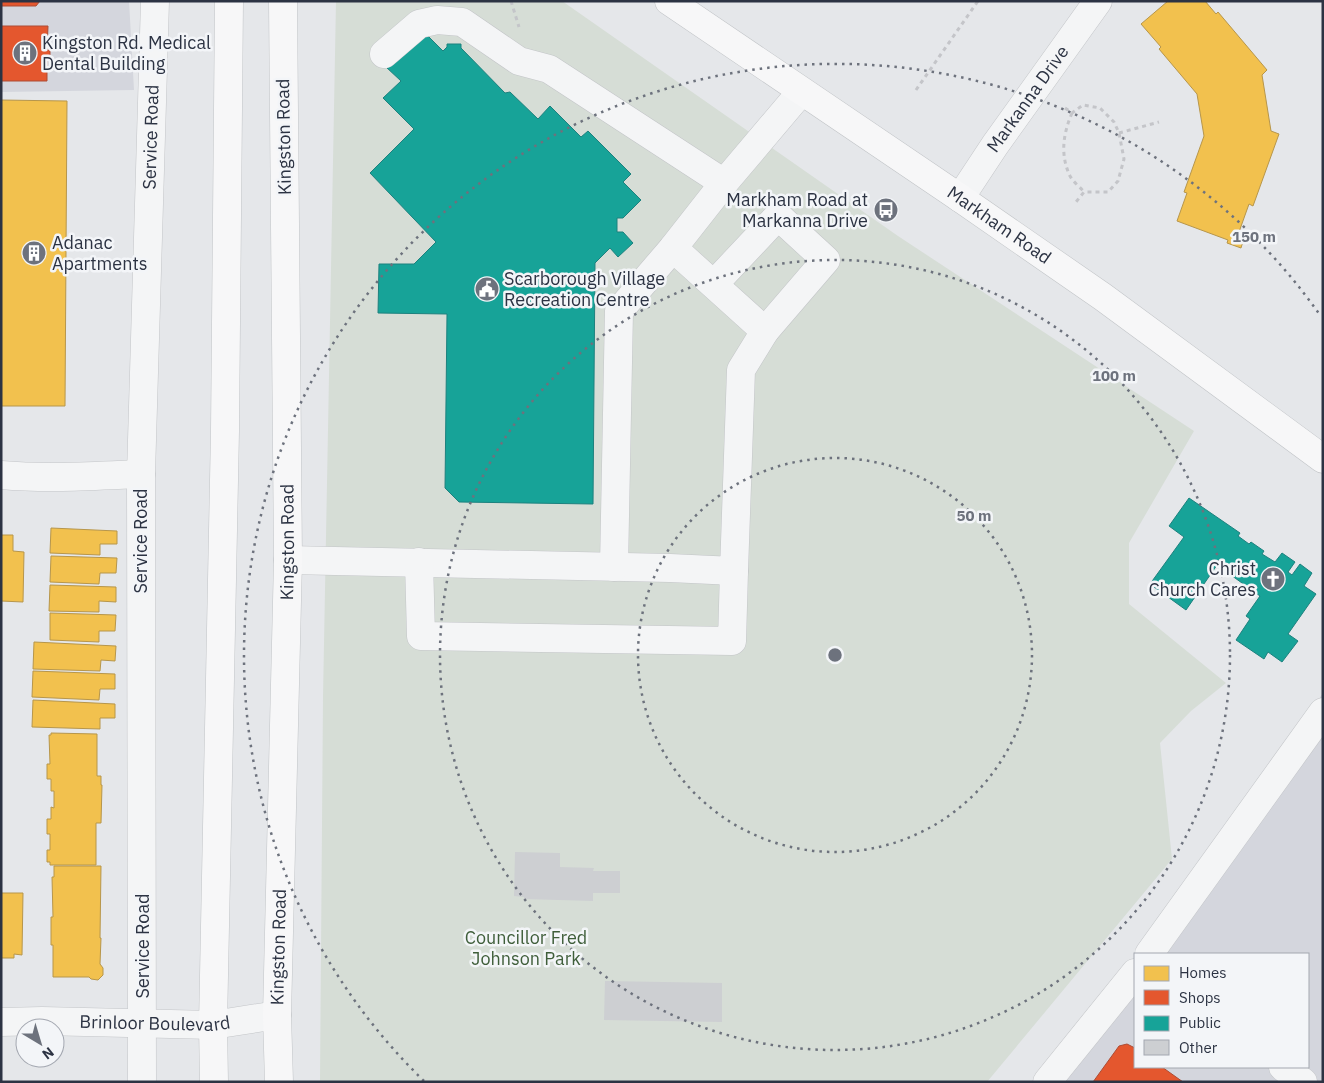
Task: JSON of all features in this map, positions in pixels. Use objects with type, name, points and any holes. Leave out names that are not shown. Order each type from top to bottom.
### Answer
[{"type":"main road","points":[[214,1082],[213,1025],[225,431],[229,1]]},
{"type":"main road","name":"Kingston Road","points":[[279,1082],[277,1015],[288,560],[283,1]]},
{"type":"main road","name":"Markham Road","points":[[669,1],[1103,297],[1323,459]]},
{"type":"street","name":"Service Road","points":[[142,1082],[141,474],[155,1]]},
{"type":"street","name":"Markanna Drive","points":[[960,198],[995,144],[1098,1]]},
{"type":"street","points":[[384,54],[419,24],[437,20],[462,22],[518,61],[550,69],[724,183]]},
{"type":"street","points":[[614,567],[619,311],[801,92]]},
{"type":"street","points":[[419,562],[421,636],[732,641],[741,370],[765,331],[826,260],[778,216],[714,284]]},
{"type":"street","points":[[673,248],[765,331]]},
{"type":"street","points":[[1,475],[64,477],[141,474]]},
{"type":"street","points":[[288,560],[614,567],[734,572]]},
{"type":"street","points":[[1150,953],[1323,712]]},
{"type":"street","points":[[1047,1082],[1134,974]]},
{"type":"street","name":"Brinloor Boulevard","points":[[1,1022],[42,1021],[213,1025],[277,1015]]},
{"type":"street","points":[[1284,1068],[1303,1082]]},
{"type":"path","points":[[916,90],[978,1]]},
{"type":"path","points":[[1083,105],[1100,108],[1114,122],[1120,133],[1124,159],[1118,181],[1108,192],[1084,192],[1071,177],[1064,154],[1065,128],[1072,113],[1083,105]]},
{"type":"path","points":[[1065,108],[1072,113]]},
{"type":"path","points":[[1120,133],[1159,122]]},
{"type":"path","points":[[1076,202],[1084,192]]},
{"type":"shaded area","points":[[1,1],[129,1],[134,90],[1,92]]},
{"type":"shaded area","points":[[1323,693],[1323,1082],[1049,1082],[1134,960],[1134,1068],[1309,1068],[1309,953],[1140,953]]},
{"type":"green space","name":"Councillor Fred Johnson Park","points":[[336,1],[562,1],[898,236],[1194,431],[1129,543],[1129,604],[1226,683],[1191,711],[1160,743],[1172,859],[987,1082],[320,1082],[323,697]]},
{"type":"building: Homes","points":[[1168,1],[1205,1],[1216,14],[1218,12],[1267,70],[1262,75],[1271,131],[1279,134],[1253,206],[1249,204],[1239,232],[1245,234],[1241,248],[1227,243],[1228,240],[1177,221],[1187,193],[1184,192],[1204,136],[1197,94],[1159,49],[1161,47],[1141,24]]},
{"type":"building: Homes","name":"Adanac Apartments","points":[[1,100],[67,101],[65,406],[1,406]]},
{"type":"building: Homes","points":[[51,528],[117,531],[117,544],[100,544],[100,555],[50,553]]},
{"type":"building: Homes","points":[[1,535],[13,535],[13,551],[24,552],[23,602],[1,601]]},
{"type":"building: Homes","points":[[51,556],[117,558],[116,573],[100,573],[99,584],[50,582]]},
{"type":"building: Homes","points":[[50,585],[116,587],[116,602],[99,601],[99,612],[49,611]]},
{"type":"building: Homes","points":[[50,613],[116,615],[115,631],[99,631],[99,642],[50,640]]},
{"type":"building: Homes","points":[[34,642],[116,646],[115,661],[101,660],[100,671],[33,669]]},
{"type":"building: Homes","points":[[33,671],[115,674],[115,689],[100,689],[99,700],[32,697]]},
{"type":"building: Homes","points":[[33,700],[115,704],[115,718],[100,718],[100,729],[32,727]]},
{"type":"building: Homes","points":[[51,733],[97,734],[97,776],[101,776],[102,785],[101,823],[96,823],[96,865],[50,865],[50,862],[47,862],[47,850],[50,850],[50,834],[47,834],[47,819],[51,819],[51,807],[54,808],[54,791],[51,791],[51,779],[47,779],[47,764],[50,764],[49,735]]},
{"type":"building: Homes","points":[[54,866],[101,866],[100,964],[103,968],[103,975],[98,980],[89,977],[53,977],[51,917],[53,917],[52,877],[54,877]]},
{"type":"building: Homes","points":[[1,893],[23,893],[22,955],[14,954],[14,958],[1,958]]},
{"type":"building: Shops","name":"Kingston Rd. Medical Dental Building","points":[[1,1],[40,1],[36,6],[1,6]]},
{"type":"building: Shops","name":"Kingston Rd. Medical Dental Building","points":[[1,26],[48,26],[47,50],[50,50],[50,56],[47,57],[47,81],[1,81]]},
{"type":"building: Shops","points":[[1127,1044],[1134,1048],[1134,1068],[1163,1068],[1183,1082],[1093,1082],[1119,1046]]},
{"type":"building: Public","name":"Scarborough Village Recreation Centre","points":[[423,31],[443,51],[447,44],[461,44],[461,48],[505,93],[510,92],[538,119],[550,106],[581,137],[588,131],[631,174],[623,182],[641,200],[623,218],[617,218],[617,232],[623,232],[633,243],[618,257],[610,248],[595,263],[593,504],[459,502],[445,488],[447,314],[378,313],[379,264],[414,264],[436,242],[370,173],[414,129],[383,98],[401,81],[386,67]]},
{"type":"building: Public","name":"Christ Church Cares","points":[[1189,498],[1240,533],[1238,536],[1264,551],[1262,554],[1275,562],[1282,553],[1295,562],[1288,572],[1292,575],[1300,564],[1312,573],[1304,586],[1316,594],[1288,634],[1298,641],[1282,662],[1268,652],[1264,659],[1236,640],[1250,619],[1246,616],[1260,596],[1217,565],[1186,610],[1150,584],[1184,537],[1169,526]]},
{"type":"building: Other","points":[[515,852],[560,853],[560,867],[594,868],[593,871],[620,871],[620,893],[593,893],[593,901],[524,899],[524,897],[514,896]]},
{"type":"building: Other","points":[[605,981],[722,983],[722,1022],[604,1020]]},
{"type":"place","name":"Kingston Rd. Medical Dental Building","points":[[25,53]]},
{"type":"place","name":"Markham Road at Markanna Drive","points":[[886,210]]},
{"type":"place","name":"Adanac Apartments","points":[[34,253]]},
{"type":"place","name":"Scarborough Village Recreation Centre","points":[[487,289]]},
{"type":"place","name":"Christ Church Cares","points":[[1273,579]]}]
